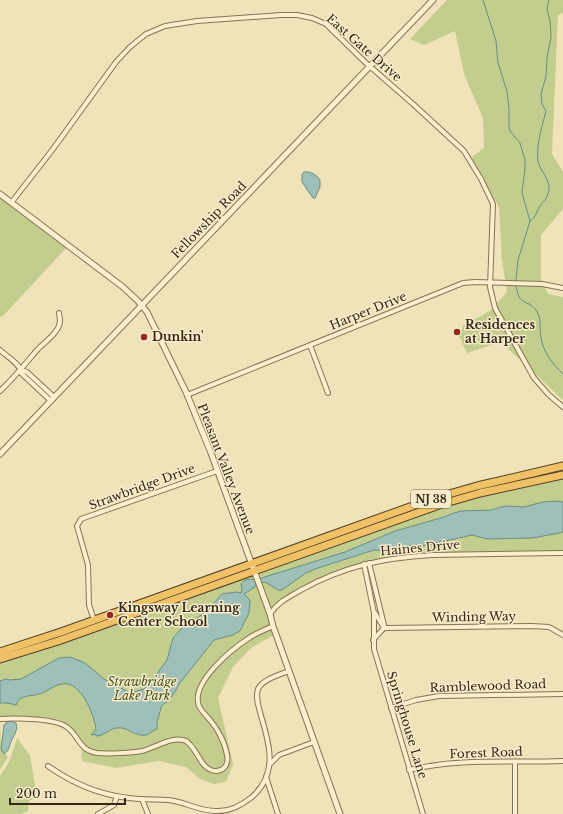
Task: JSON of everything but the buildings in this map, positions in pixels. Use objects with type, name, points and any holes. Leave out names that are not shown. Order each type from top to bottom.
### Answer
[{"type":"highway","name":"NJ 38","points":[[0,652],[94,620],[254,570],[440,496],[563,466]]},
{"type":"highway","name":"NJ 38","points":[[0,660],[58,641],[448,502],[563,474]]},
{"type":"street","name":"Fellowship Road","points":[[0,454],[434,0]]},
{"type":"street","name":"East Gate Drive","points":[[11,203],[53,149],[116,62],[139,39],[158,28],[181,22],[281,15],[304,16],[326,24],[370,67],[464,151],[481,179],[493,204],[490,282],[491,294],[495,308],[539,384],[563,408]]},
{"type":"street","name":"Pleasant Valley Avenue","points":[[0,194],[122,286],[142,305],[162,340],[187,395],[217,470],[270,614],[340,814]]},
{"type":"street","name":"Harper Drive","points":[[187,395],[463,283],[490,282],[542,284],[563,288]]},
{"type":"street","points":[[0,391],[58,329],[60,321],[59,313]]},
{"type":"street","points":[[310,346],[328,393]]},
{"type":"street","points":[[0,350],[21,370],[21,373],[52,399]]},
{"type":"street","name":"Strawbridge Drive","points":[[94,620],[90,607],[88,565],[77,526],[81,519],[217,470]]},
{"type":"street","name":"Haines Drive","points":[[270,614],[283,600],[318,580],[339,571],[367,564],[432,554],[563,553]]},
{"type":"street","points":[[367,564],[383,616],[384,628],[373,641]]},
{"type":"street","name":"Springhouse Lane","points":[[367,564],[374,613],[373,641],[375,654],[423,814]]},
{"type":"street","name":"Springhouse Lane","points":[[374,613],[384,628]]},
{"type":"street","points":[[2,719],[22,718],[61,724],[70,729],[86,750],[98,753],[142,751],[170,741],[182,740],[190,745],[202,764],[208,769],[219,771],[225,767],[227,754],[218,731],[200,707],[198,696],[205,681],[218,663],[228,653],[256,634],[273,626]]},
{"type":"street","name":"Winding Way","points":[[384,628],[538,626],[549,627],[563,635]]},
{"type":"street","points":[[48,766],[81,784],[117,796],[174,801],[215,813],[230,809],[245,802],[257,792],[266,777],[270,764],[271,757],[269,742],[258,705],[258,690],[263,683],[289,671]]},
{"type":"street","name":"Ramblewood Road","points":[[391,708],[416,700],[439,696],[563,694]]},
{"type":"street","points":[[270,764],[279,755],[314,742]]},
{"type":"street","name":"Forest Road","points":[[409,770],[448,764],[563,761]]},
{"type":"street","points":[[515,762],[515,814]]},
{"type":"street","points":[[266,777],[278,814]]},
{"type":"street","points":[[98,814],[114,805],[117,796]]},
{"type":"street","points":[[142,799],[148,814]]},
{"type":"green space","points":[[447,0],[563,0],[563,13],[558,15],[552,154],[563,172],[563,209],[541,235],[541,279],[548,294],[563,297],[563,400],[501,342],[467,353],[459,336],[463,326],[491,310],[507,292],[502,260],[499,207],[470,158],[484,148],[483,118],[464,74],[455,31],[424,45],[410,39]]},
{"type":"green space","points":[[0,193],[69,245],[2,317],[0,316]]},
{"type":"green space","name":"Strawbridge Lake Park","points":[[563,475],[563,553],[395,558],[330,575],[277,605],[270,614],[276,634],[251,648],[233,667],[218,698],[233,764],[226,782],[214,784],[200,779],[186,767],[158,761],[116,768],[82,761],[81,745],[70,729],[61,724],[18,718],[0,720],[0,659],[418,511]]},
{"type":"green space","points":[[0,720],[1,749],[8,757],[0,770]]},
{"type":"green space","points":[[17,738],[30,755],[37,797],[29,801],[28,811],[21,814],[0,814],[0,776],[10,760]]},
{"type":"water","points":[[304,172],[309,172],[317,176],[320,180],[320,187],[315,198],[313,198],[302,182],[302,174]]},
{"type":"water","points":[[543,502],[563,502],[563,532],[533,538],[487,539],[472,535],[422,546],[413,545],[394,551],[374,550],[306,573],[282,590],[278,590],[265,582],[257,584],[244,594],[250,600],[249,613],[240,631],[233,635],[214,640],[179,684],[168,701],[162,705],[157,722],[157,729],[146,735],[116,728],[99,736],[96,736],[96,734],[91,735],[96,729],[93,716],[81,693],[69,684],[62,684],[36,695],[23,697],[16,705],[0,703],[0,681],[6,679],[21,679],[59,658],[70,657],[85,663],[104,679],[130,693],[144,689],[167,660],[173,638],[183,627],[206,612],[222,594],[237,592],[241,593],[241,584],[245,580],[255,580],[345,552],[395,531],[461,511],[491,510],[505,506],[524,507]]},
{"type":"water","points":[[11,721],[16,723],[16,730],[8,749],[4,754],[1,749],[4,725]]},
{"type":"waterway","points":[[483,0],[496,41],[498,63],[507,91],[510,131],[520,143],[525,160],[522,193],[530,221],[518,260],[516,281]]},
{"type":"waterway","points":[[530,221],[535,216],[549,191],[548,182],[538,161],[539,138],[546,111],[542,104],[541,94],[546,76],[547,58],[551,37],[550,21],[547,9],[549,0]]},
{"type":"waterway","points":[[516,284],[519,297],[531,305],[537,312],[543,347],[552,362],[563,374]]},
{"type":"place","name":"Residences at Harper","points":[[457,332]]},
{"type":"place","name":"Dunkin'","points":[[144,337]]},
{"type":"place","name":"Kingsway Learning Center School","points":[[110,615]]}]
